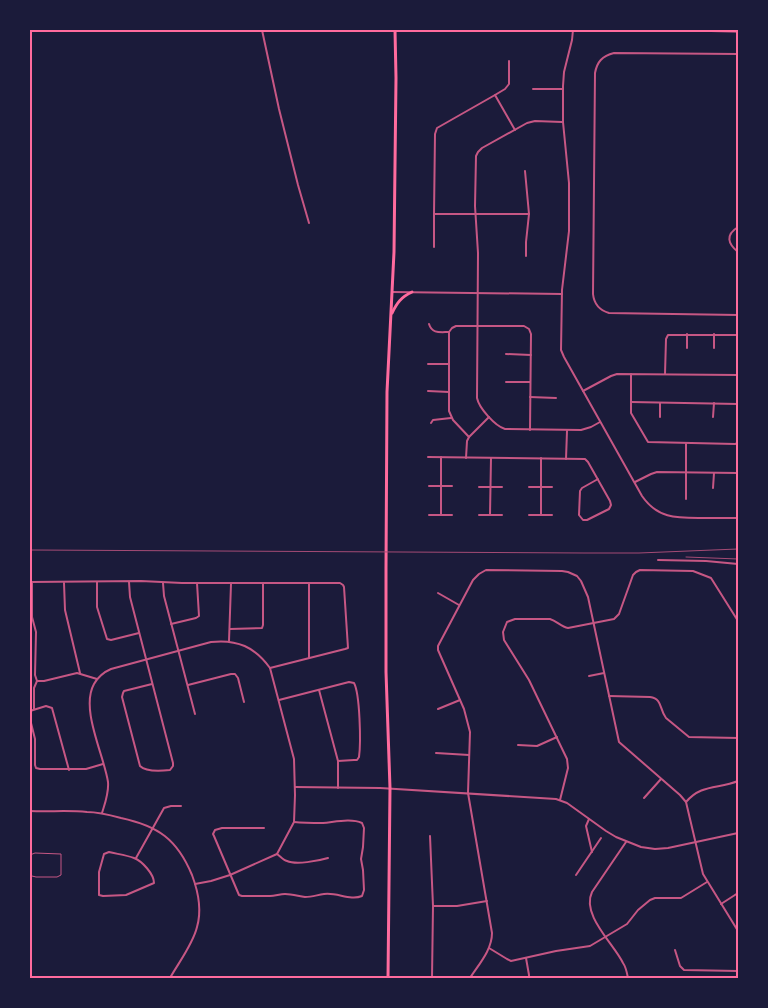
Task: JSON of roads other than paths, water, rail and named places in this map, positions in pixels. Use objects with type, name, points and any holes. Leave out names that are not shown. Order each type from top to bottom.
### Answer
[{"type":"main road","points":[[388,978],[390,788],[386,681],[387,392],[394,252],[395,30]]},
{"type":"main road","points":[[684,30],[738,31]]},
{"type":"main road","points":[[391,314],[404,295],[412,292]]},
{"type":"street","points":[[262,30],[279,109],[309,223]]},
{"type":"street","points":[[573,30],[564,72],[563,122],[569,183],[569,231],[562,294],[562,353],[635,483],[651,506],[668,516],[679,518],[738,518]]},
{"type":"street","points":[[738,54],[614,53],[603,57],[597,64],[595,74],[593,294],[597,306],[602,311],[609,313],[738,315]]},
{"type":"street","points":[[434,247],[436,130],[508,86],[509,61]]},
{"type":"street","points":[[533,89],[564,89]]},
{"type":"street","points":[[495,95],[515,130]]},
{"type":"street","points":[[563,122],[531,122],[482,148],[476,154],[475,214],[478,253],[477,398],[480,408],[503,429],[586,429],[600,422]]},
{"type":"street","points":[[525,172],[529,214],[526,256]]},
{"type":"street","points":[[434,214],[529,214]]},
{"type":"street","points":[[738,227],[732,232],[729,239],[731,246],[738,252]]},
{"type":"street","points":[[392,292],[562,294]]},
{"type":"street","points":[[429,324],[434,331],[449,332]]},
{"type":"street","points":[[469,437],[451,418],[449,411],[449,332],[456,326],[526,327],[529,329],[531,334],[530,430]]},
{"type":"street","points":[[665,375],[666,337],[670,334],[738,335]]},
{"type":"street","points":[[687,334],[687,348]]},
{"type":"street","points":[[714,334],[714,348]]},
{"type":"street","points":[[506,354],[531,355]]},
{"type":"street","points":[[428,364],[449,364]]},
{"type":"street","points":[[631,374],[631,415],[648,442],[686,444],[738,443]]},
{"type":"street","points":[[583,391],[613,375],[738,375]]},
{"type":"street","points":[[506,382],[530,382]]},
{"type":"street","points":[[428,391],[449,392]]},
{"type":"street","points":[[530,397],[556,398]]},
{"type":"street","points":[[631,402],[738,404]]},
{"type":"street","points":[[660,403],[660,417]]},
{"type":"street","points":[[714,403],[714,417]]},
{"type":"street","points":[[466,458],[467,440],[489,417]]},
{"type":"street","points":[[431,423],[435,420],[451,418]]},
{"type":"street","points":[[566,430],[566,459]]},
{"type":"street","points":[[686,444],[686,498]]},
{"type":"street","points":[[428,457],[587,460],[598,479],[610,501],[611,506],[587,520],[583,520],[579,515],[580,491],[598,479]]},
{"type":"street","points":[[441,457],[441,515]]},
{"type":"street","points":[[490,515],[491,458]]},
{"type":"street","points":[[541,458],[541,515]]},
{"type":"street","points":[[635,483],[655,473],[738,473]]},
{"type":"street","points":[[713,488],[714,473]]},
{"type":"street","points":[[430,486],[452,486]]},
{"type":"street","points":[[479,487],[502,487]]},
{"type":"street","points":[[529,487],[552,487]]},
{"type":"street","points":[[429,515],[452,515]]},
{"type":"street","points":[[479,515],[502,515]]},
{"type":"street","points":[[529,515],[552,516]]},
{"type":"street","points":[[658,560],[738,564]]},
{"type":"street","points":[[470,978],[489,948],[492,941],[492,933],[468,793],[470,732],[464,709],[438,648],[473,580],[479,574],[489,570],[565,571],[577,576],[583,584],[588,597],[619,742],[686,802],[702,870],[707,882],[738,931]]},
{"type":"street","points":[[560,800],[568,763],[529,680],[504,640],[504,626],[509,621],[515,619],[550,619],[568,628],[614,619],[620,614],[633,575],[640,570],[693,571],[711,578],[738,621]]},
{"type":"street","points":[[34,709],[34,685],[37,681],[35,675],[36,632],[32,617],[31,582],[343,584],[348,648],[270,668]]},
{"type":"street","points":[[64,582],[64,610],[80,673]]},
{"type":"street","points":[[97,582],[97,604],[107,639],[111,640],[139,633]]},
{"type":"street","points":[[129,582],[130,597],[173,763],[172,768],[167,770],[145,770],[141,768],[122,697],[124,691],[152,684]]},
{"type":"street","points":[[163,582],[164,596],[195,714]]},
{"type":"street","points":[[171,624],[199,616],[197,582]]},
{"type":"street","points":[[230,641],[231,583]]},
{"type":"street","points":[[230,628],[262,628],[263,583]]},
{"type":"street","points":[[309,658],[310,583]]},
{"type":"street","points":[[438,593],[459,605]]},
{"type":"street","points":[[102,813],[108,789],[107,779],[89,703],[91,689],[97,679],[111,669],[211,642],[230,641],[252,650],[270,668],[294,759],[294,822],[277,854],[230,875],[195,884]]},
{"type":"street","points":[[37,681],[80,673],[97,679]]},
{"type":"street","points":[[589,676],[604,673]]},
{"type":"street","points":[[188,685],[235,674],[238,678],[244,702]]},
{"type":"street","points":[[279,700],[349,682],[354,683],[359,721],[359,757],[357,760],[338,761]]},
{"type":"street","points":[[319,689],[338,761],[338,788]]},
{"type":"street","points":[[609,696],[655,698],[664,716],[689,737],[738,738]]},
{"type":"street","points":[[438,709],[460,700]]},
{"type":"street","points":[[30,711],[49,706],[52,708],[69,770]]},
{"type":"street","points":[[30,719],[35,739],[35,767],[40,769],[69,770],[86,769],[103,764]]},
{"type":"street","points":[[518,745],[537,746],[557,737]]},
{"type":"street","points":[[436,754],[469,755]]},
{"type":"street","points":[[644,798],[661,779]]},
{"type":"street","points":[[686,802],[700,790],[738,781]]},
{"type":"street","points":[[295,787],[390,788],[560,800],[626,842],[655,849],[738,833]]},
{"type":"street","points":[[136,858],[164,808],[181,806]]},
{"type":"street","points":[[30,811],[85,811],[102,813],[141,823],[164,834],[174,844],[182,854],[195,884],[199,902],[197,927],[170,978]]},
{"type":"street","points":[[589,819],[586,826],[592,852]]},
{"type":"street","points":[[264,828],[222,828],[214,832],[230,875],[238,893],[242,896],[291,894],[303,897],[331,894],[341,897],[362,896],[364,890],[361,859],[364,828],[362,823],[356,821],[294,822]]},
{"type":"street","points":[[430,836],[433,906],[432,978]]},
{"type":"street","points":[[576,875],[601,838]]},
{"type":"street","points":[[626,842],[590,896],[590,901],[593,917],[623,961],[628,978]]},
{"type":"street","points":[[109,852],[136,858],[152,875],[154,883],[126,895],[100,895],[100,868],[104,854],[109,852]]},
{"type":"street","points":[[277,854],[289,862],[310,862],[328,858]]},
{"type":"street","points":[[489,948],[510,960],[588,947],[627,924],[638,910],[650,900],[655,898],[681,898],[707,882]]},
{"type":"street","points":[[721,904],[738,893]]},
{"type":"street","points":[[433,906],[457,906],[487,902]]},
{"type":"street","points":[[676,950],[680,966],[684,970],[738,971]]},
{"type":"street","points":[[526,958],[529,978]]},
{"type":"lane","points":[[30,855],[35,853],[61,854],[61,875],[57,877],[36,877],[30,874]]},
{"type":"railway","points":[[30,550],[639,553],[738,549]]},
{"type":"railway","points":[[686,557],[738,559]]}]
